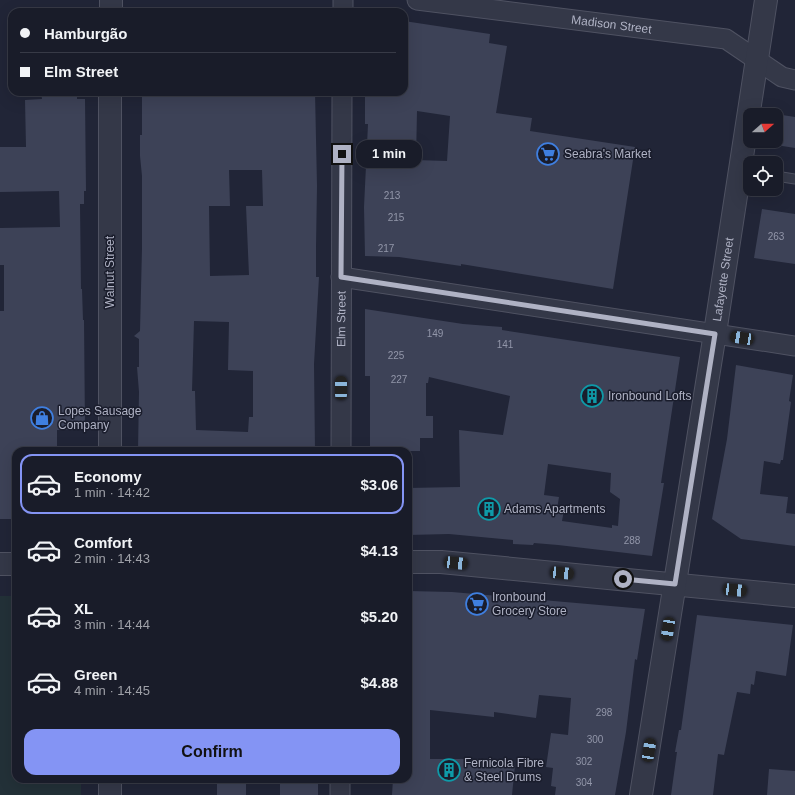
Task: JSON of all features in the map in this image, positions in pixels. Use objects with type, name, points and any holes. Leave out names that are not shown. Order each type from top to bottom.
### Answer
[{"type":"street","name":"Madison Street","points":[[417,0],[726,39],[782,77],[795,80]]},
{"type":"street","name":"Lafayette Street","points":[[746,156],[756,59],[766,0]]},
{"type":"street","name":"Walnut Street","points":[[110,96],[110,447]]},
{"type":"street","name":"Elm Street","points":[[341,447],[342,96]]},
{"type":"street","name":"Lafayette Street","points":[[642,795],[715,334],[743,182]]},
{"type":"street","points":[[341,277],[795,346]]},
{"type":"street","points":[[412,562],[441,562],[795,596]]},
{"type":"street","points":[[0,564],[12,564]]},
{"type":"street","points":[[110,783],[110,795]]},
{"type":"street","points":[[340,783],[340,795]]},
{"type":"lane","points":[[783,177],[795,179]]},
{"type":"shaded area","points":[[0,596],[12,596],[12,783],[81,783],[81,795],[0,795]]},
{"type":"building","name":"Seabra's Market","points":[[408,22],[490,34],[489,43],[507,46],[496,113],[532,118],[530,131],[635,147],[613,289],[461,264],[461,266],[399,257],[365,256],[364,207],[368,124],[365,124],[365,96],[408,96]],"holes":[[[417,111],[450,116],[447,161],[416,160]]]},
{"type":"building","points":[[42,96],[77,96],[77,99],[85,99],[86,191],[84,191],[84,204],[80,204],[81,289],[84,320],[85,429],[57,430],[57,447],[12,447],[12,519],[0,519],[0,311],[4,311],[4,265],[0,265],[0,228],[60,227],[59,191],[0,192],[0,147],[26,147],[25,100],[42,99]]},
{"type":"building","points":[[142,96],[315,96],[317,186],[316,277],[319,277],[314,364],[315,447],[138,447],[139,392],[137,367],[139,367],[139,339],[134,336],[140,331],[142,176],[140,135],[142,135]],"holes":[[[229,170],[262,170],[263,206],[246,206],[249,275],[210,276],[209,206],[230,206]],[[194,321],[229,322],[228,370],[253,371],[253,417],[249,417],[248,432],[196,430],[195,391],[192,391]]]},
{"type":"building","points":[[783,115],[795,117],[795,148],[783,146]]},
{"type":"building","points":[[762,209],[795,214],[795,264],[754,258]]},
{"type":"building","points":[[365,309],[463,324],[502,327],[502,330],[680,357],[661,483],[664,483],[652,556],[558,545],[534,543],[533,545],[513,544],[513,540],[449,534],[412,535],[412,488],[460,487],[459,430],[503,435],[510,396],[429,377],[428,383],[426,383],[426,416],[433,416],[433,438],[420,438],[420,451],[412,451],[412,447],[370,447],[370,376],[365,376]],"holes":[[[548,464],[611,473],[610,492],[620,499],[618,526],[612,525],[612,528],[562,521],[564,510],[557,509],[559,497],[544,495]]]},
{"type":"building","points":[[736,365],[793,375],[783,460],[781,460],[780,464],[764,461],[760,494],[788,497],[786,513],[795,514],[795,546],[741,539],[712,519],[727,439]]},
{"type":"building","points":[[412,591],[452,592],[645,609],[637,660],[635,659],[626,732],[615,795],[555,795],[556,787],[551,786],[553,768],[546,767],[551,733],[568,735],[571,698],[539,695],[536,718],[494,712],[494,717],[430,710],[430,759],[492,759],[491,762],[515,765],[512,795],[392,795],[393,783],[412,783]]},
{"type":"building","points":[[697,615],[793,625],[786,676],[756,671],[754,685],[751,684],[750,694],[737,692],[724,755],[718,754],[713,795],[671,795],[677,752],[675,752],[679,730],[681,730]]},
{"type":"building","points":[[769,769],[795,771],[795,795],[767,795]]},
{"type":"building","points":[[217,783],[246,783],[246,795],[217,795]]},
{"type":"building","points":[[280,783],[318,783],[318,795],[280,795]]},
{"type":"place","name":"Seabra's Market","points":[[548,154]]},
{"type":"place","name":"Ironbound Lofts","points":[[592,396]]},
{"type":"place","name":"Lopes Sausage Company","points":[[42,418]]},
{"type":"place","name":"Adams Apartments","points":[[489,509]]},
{"type":"place","name":"Ironbound Grocery Store","points":[[477,604]]},
{"type":"place","name":"Fernicola Fibre & Steel Drums","points":[[449,770]]},
{"type":"route","points":[[342,154],[341,277],[715,334],[675,584],[623,579]]}]
